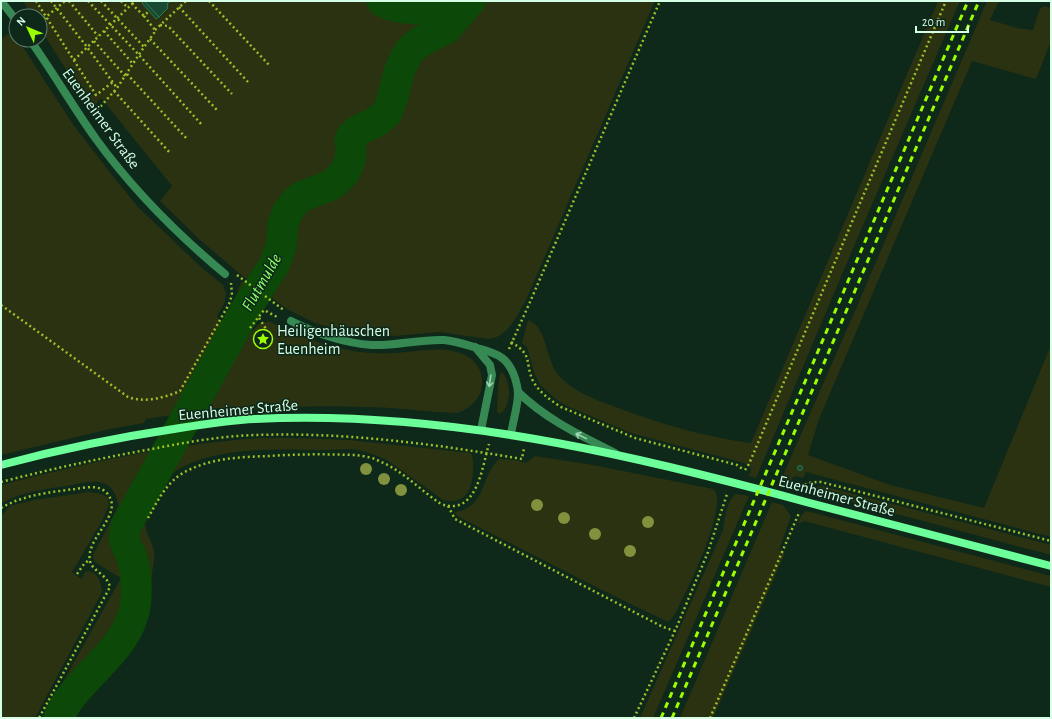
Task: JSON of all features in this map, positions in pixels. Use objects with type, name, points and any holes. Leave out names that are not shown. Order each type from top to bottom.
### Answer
[{"type":"main road","name":"Euenheimer Straße","points":[[1,465],[142,433],[210,423],[252,419],[326,417],[381,420],[511,434],[616,454],[739,483],[1051,566]]},
{"type":"street","points":[[1,1],[8,9]]},
{"type":"street","name":"Euenheimer Straße","points":[[35,48],[106,153],[161,215],[225,274]]},
{"type":"street","points":[[291,321],[318,333],[371,345],[446,340],[461,342],[475,348],[493,352],[506,362],[512,369],[518,392],[511,434]]},
{"type":"street","points":[[475,348],[490,365],[492,375],[481,430]]},
{"type":"street","name":"Euenheimer Straße","points":[[518,392],[532,406],[547,417],[570,431],[616,454]]},
{"type":"path","points":[[51,1],[117,88]]},
{"type":"path","points":[[48,15],[65,1]]},
{"type":"path","points":[[68,1],[98,36]]},
{"type":"path","points":[[88,1],[111,24],[202,125]]},
{"type":"path","points":[[100,1],[144,47]]},
{"type":"path","points":[[121,1],[128,8]]},
{"type":"path","points":[[74,60],[135,1]]},
{"type":"path","points":[[85,123],[114,92],[155,30],[186,1]]},
{"type":"path","points":[[209,1],[270,66]]},
{"type":"path","points":[[506,362],[511,342],[530,302],[660,1]]},
{"type":"path","points":[[634,718],[675,631],[708,552],[725,499],[739,483],[749,464],[946,1]]},
{"type":"path","points":[[132,4],[155,30]]},
{"type":"path","points":[[179,7],[248,82]]},
{"type":"path","points":[[144,16],[149,11]]},
{"type":"path","points":[[48,20],[96,95],[113,82]]},
{"type":"path","points":[[160,25],[168,26],[232,94]]},
{"type":"path","points":[[104,31],[133,64]]},
{"type":"path","points":[[150,39],[217,110]]},
{"type":"path","points":[[94,40],[187,139]]},
{"type":"path","points":[[114,92],[172,154]]},
{"type":"path","points":[[1,305],[128,397],[135,400],[165,397],[180,391],[229,304],[232,295],[232,287],[225,274]]},
{"type":"path","points":[[243,280],[288,313],[291,321],[282,320],[264,310],[250,328]]},
{"type":"path","points":[[259,318],[266,329],[264,336]]},
{"type":"path","points":[[511,342],[521,348],[527,356],[534,382],[542,393],[561,407],[620,432],[652,443],[737,465],[745,470]]},
{"type":"path","points":[[532,406],[542,393]]},
{"type":"path","points":[[148,518],[159,498],[167,488],[183,474],[196,467],[224,460],[276,456],[355,455],[380,461],[392,467],[433,499],[448,506],[464,503],[476,490],[493,432]]},
{"type":"path","points":[[1,482],[84,462],[200,440],[256,435],[328,435],[371,438],[465,449],[522,459],[527,437]]},
{"type":"path","points":[[794,498],[802,486],[811,482],[821,482],[1051,541]]},
{"type":"path","points":[[1,508],[16,501],[37,495],[84,488],[96,488],[103,490],[110,497],[112,508],[92,546],[89,560],[77,574]]},
{"type":"path","points":[[710,718],[804,501]]},
{"type":"path","points":[[448,506],[455,519],[664,627],[675,631]]},
{"type":"path","points":[[39,718],[110,586],[107,579],[91,564],[89,560]]},
{"type":"green space","points":[[23,1],[655,1],[526,300],[511,325],[501,335],[488,339],[440,332],[395,336],[361,335],[315,323],[287,309],[245,278],[199,239],[160,201],[172,186],[101,98],[91,110],[48,41],[48,8],[27,8]]},
{"type":"green space","points":[[938,1],[960,1],[756,478],[749,476],[751,470],[750,466],[744,463],[631,433],[567,406],[558,401],[540,385],[534,372],[527,347],[522,343],[528,320],[535,324],[540,330],[552,365],[560,377],[578,391],[592,398],[664,424],[716,437],[751,443]]},
{"type":"green space","points":[[987,1],[999,1],[990,20],[1017,28],[1033,30],[1040,9],[1044,6],[1051,8],[1051,41],[1036,79],[972,61],[819,419],[808,455],[890,485],[984,508],[1051,345],[1051,537],[806,472],[803,478],[796,476],[792,478],[789,486],[780,482],[855,311]]},
{"type":"green space","points":[[8,34],[8,48],[23,48],[25,50],[72,123],[138,207],[202,268],[223,285],[226,294],[224,304],[217,316],[219,320],[221,321],[228,311],[242,281],[270,302],[263,302],[260,304],[247,324],[246,328],[249,332],[251,332],[259,324],[269,321],[314,341],[330,346],[362,352],[394,353],[438,349],[455,351],[469,357],[481,373],[482,386],[477,399],[469,407],[458,413],[387,408],[326,406],[272,408],[217,413],[219,408],[146,419],[144,423],[110,429],[1,455],[1,39]]},
{"type":"green space","points":[[503,373],[508,383],[509,394],[507,405],[500,414],[497,412],[498,393],[500,374]]},
{"type":"green space","points":[[259,438],[349,440],[471,453],[473,458],[473,472],[471,485],[469,491],[462,498],[451,501],[443,500],[387,460],[365,452],[350,449],[246,451],[206,458],[188,464],[173,473],[160,486],[143,515],[148,535],[154,550],[154,557],[145,614],[130,645],[85,697],[74,718],[43,718],[121,578],[96,563],[93,555],[118,507],[118,504],[116,496],[110,487],[103,483],[95,482],[26,493],[1,504],[1,485],[97,462],[161,450]]},
{"type":"green space","points":[[535,456],[593,465],[713,489],[717,497],[712,529],[688,587],[675,613],[668,622],[457,516],[455,512],[465,509],[473,504],[478,498],[493,466],[499,459],[515,460],[526,463]]},
{"type":"green space","points":[[823,486],[1051,545],[1051,555],[810,491],[812,488]]},
{"type":"green space","points":[[89,492],[102,494],[108,498],[109,505],[103,519],[72,572],[81,579],[86,571],[90,571],[96,575],[100,582],[102,592],[35,718],[1,718],[1,516],[10,506],[34,500]]},
{"type":"green space","points":[[735,494],[749,496],[653,718],[640,718],[723,530],[725,515]]},
{"type":"green space","points":[[772,502],[783,505],[791,516],[779,550],[785,553],[713,718],[680,718]]},
{"type":"green space","points":[[807,511],[1051,576],[1051,587],[804,521],[798,524],[802,514]]},
{"type":"building","points":[[144,1],[170,1],[167,4],[168,8],[159,17]]},
{"type":"building","points":[[144,1],[159,17],[156,19],[142,3]]},
{"type":"building","points":[[798,466],[802,466],[802,470],[798,470]]},
{"type":"waterway","points":[[382,1],[390,5],[417,9],[435,7],[452,1]]},
{"type":"waterway","name":"Flutmulde","points":[[59,718],[70,698],[122,639],[132,618],[135,605],[135,574],[133,561],[124,538],[126,526],[246,309],[274,265],[281,247],[283,224],[288,211],[297,200],[303,196],[329,186],[345,172],[350,161],[351,137],[357,131],[376,122],[387,113],[399,72],[411,49],[423,40],[446,29],[470,1]]},
{"type":"railway","points":[[661,718],[968,1]]},
{"type":"railway","points":[[672,718],[979,1]]},
{"type":"place","name":"Heiligenhäuschen Euenheim","points":[[263,339]]}]
